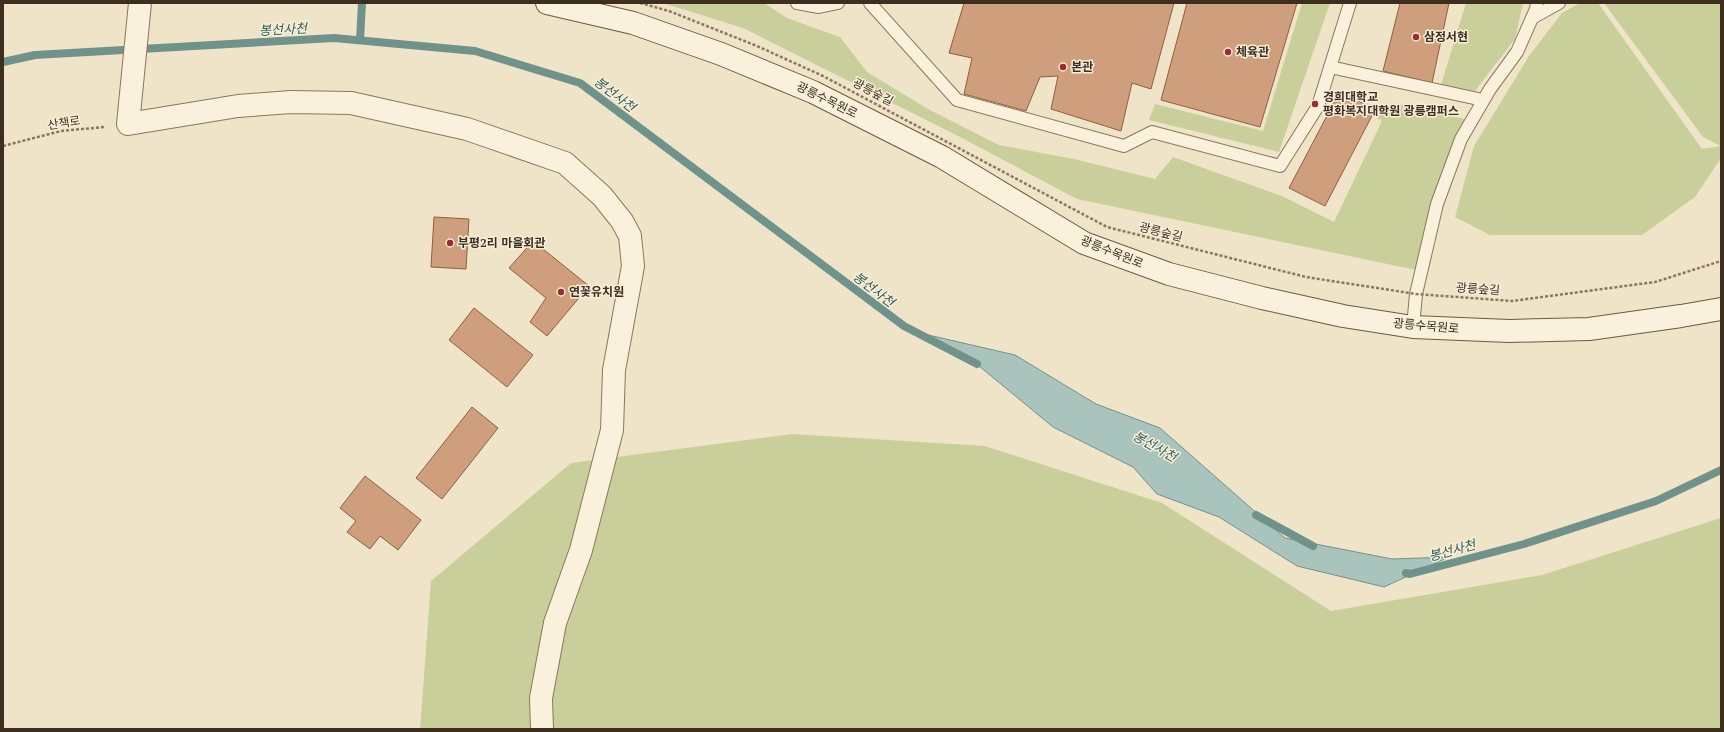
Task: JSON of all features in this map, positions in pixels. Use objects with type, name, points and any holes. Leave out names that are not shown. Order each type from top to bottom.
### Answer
[{"type":"street","points":[[140,3],[128,124],[238,106],[291,102],[351,102],[467,129],[565,163],[602,196],[622,221],[630,236],[633,266],[614,370],[612,430],[581,550],[555,623],[541,698],[542,729]]},
{"type":"street","name":"광릉수목원로","points":[[547,3],[633,22],[721,54],[813,92],[942,158],[1084,243],[1169,274],[1262,298],[1343,316],[1413,327],[1509,331],[1589,329],[1721,309]]},
{"type":"lane","points":[[798,3],[819,7],[838,3]]},
{"type":"lane","points":[[870,3],[957,100],[1124,146],[1152,132],[1280,166],[1318,106],[1350,3]]},
{"type":"lane","points":[[1413,327],[1416,294],[1437,204],[1461,139],[1490,89],[1517,52],[1537,3]]},
{"type":"lane","points":[[1532,18],[1558,3]]},
{"type":"lane","points":[[1330,67],[1484,100]]},
{"type":"path","name":"광릉숲길","points":[[640,3],[669,11],[742,40],[823,76],[1107,227],[1306,277],[1416,294],[1512,301],[1655,282],[1721,261]]},
{"type":"path","name":"산책로","points":[[3,146],[61,131],[128,124]]},
{"type":"green space","points":[[663,3],[764,3],[787,18],[840,37],[867,72],[928,109],[999,145],[1074,159],[1155,179],[1173,157],[1282,196],[1334,222],[1382,121],[1349,100],[1386,107],[1406,104],[1468,120],[1416,270],[1077,199],[960,137],[743,28]]},
{"type":"green space","points":[[1302,3],[1330,3],[1279,152],[1149,120],[1155,104],[1263,131]]},
{"type":"green space","points":[[1466,3],[1523,3],[1515,39],[1475,91],[1441,85]]},
{"type":"green space","points":[[1580,3],[1598,3],[1702,149],[1721,146],[1721,158],[1695,197],[1642,235],[1490,235],[1455,217],[1474,146],[1529,56],[1562,13]]},
{"type":"green space","points":[[1604,3],[1721,3],[1721,146],[1703,137]]},
{"type":"green space","points":[[792,434],[985,446],[1162,503],[1331,611],[1542,575],[1721,518],[1721,729],[420,729],[431,581],[571,463]]},
{"type":"water","points":[[924,334],[1015,355],[1096,404],[1160,428],[1285,538],[1392,559],[1449,557],[1384,587],[1297,566],[1219,517],[1157,494],[1133,467],[1053,427],[979,366]]},
{"type":"building","name":"본관","points":[[964,3],[1174,3],[1151,89],[1132,83],[1121,131],[1051,109],[1058,76],[1040,77],[1026,111],[964,94],[972,58],[949,53]]},
{"type":"building","name":"체육관","points":[[1187,3],[1297,3],[1260,127],[1161,100]]},
{"type":"building","name":"삼정서현","points":[[1400,3],[1449,3],[1432,83],[1383,71]]},
{"type":"building","points":[[1340,91],[1375,110],[1325,206],[1289,188]]},
{"type":"building","name":"부평2리 마을회관","points":[[434,217],[469,219],[466,269],[431,267]]},
{"type":"building","name":"연꽃유치원","points":[[533,241],[589,286],[547,336],[530,322],[546,298],[509,268]]},
{"type":"building","points":[[474,308],[533,355],[507,387],[449,340]]},
{"type":"building","points":[[472,407],[498,428],[442,499],[416,478]]},
{"type":"building","points":[[365,476],[421,520],[398,550],[380,536],[370,549],[347,532],[356,521],[340,508]]},
{"type":"waterway","points":[[360,40],[362,3]]},
{"type":"waterway","name":"봉선사천","points":[[3,62],[35,55],[334,38],[475,51],[580,83],[904,326],[977,364]]},
{"type":"waterway","name":"봉선사천","points":[[1406,573],[1410,574],[1524,544],[1656,501],[1721,470]]},
{"type":"waterway","name":"봉선사천","points":[[1256,515],[1313,546]]},
{"type":"place","name":"삼정서현","points":[[1416,37]]},
{"type":"place","name":"체육관","points":[[1228,52]]},
{"type":"place","name":"본관","points":[[1063,67]]},
{"type":"place","name":"경희대학교 평화복지대학원 광릉캠퍼스","points":[[1315,104]]},
{"type":"place","name":"부평2리 마을회관","points":[[450,243]]},
{"type":"place","name":"연꽃유치원","points":[[561,292]]}]
